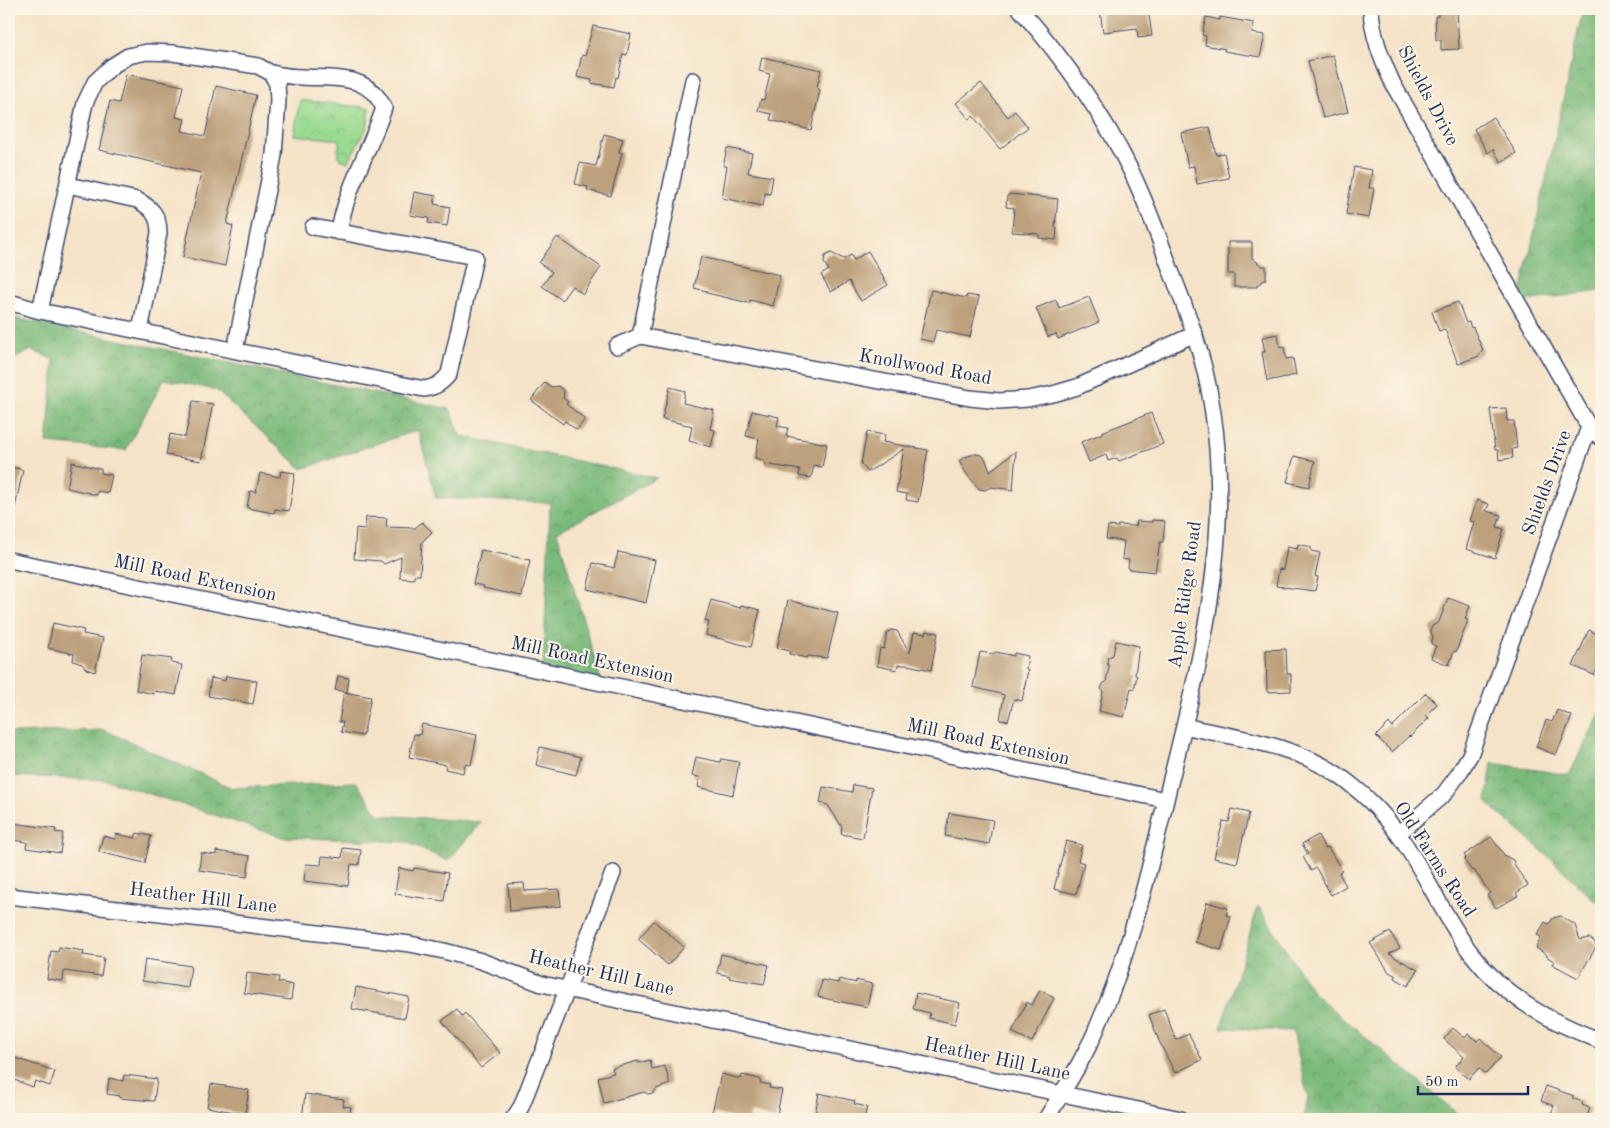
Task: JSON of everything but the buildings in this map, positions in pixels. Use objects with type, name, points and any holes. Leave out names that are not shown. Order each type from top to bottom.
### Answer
[{"type":"street","name":"Apple Ridge Road","points":[[1020,9],[1053,47],[1082,86],[1108,127],[1150,214],[1195,334],[1214,427],[1219,485],[1215,561],[1204,637],[1184,726],[1136,917],[1119,973],[1089,1046],[1046,1119]]},
{"type":"street","name":"Shields Drive","points":[[1371,9],[1375,36],[1383,62],[1393,84],[1589,427],[1470,755],[1458,776],[1444,794],[1398,834]]},
{"type":"street","points":[[40,311],[85,103],[95,82],[112,66],[128,56],[146,52],[173,53],[258,66],[271,73],[352,80],[369,89],[379,98],[384,108],[349,192],[339,232]]},
{"type":"street","points":[[234,350],[274,154],[278,100],[277,84],[271,73]]},
{"type":"street","points":[[617,346],[640,336],[694,80]]},
{"type":"street","points":[[68,185],[137,200],[148,206],[155,213],[159,222],[160,234],[140,331]]},
{"type":"street","points":[[9,302],[40,311],[424,389],[434,388],[442,383],[449,374],[475,257],[313,227]]},
{"type":"street","name":"Knollwood Road","points":[[640,336],[970,398],[999,401],[1028,399],[1077,387],[1195,334]]},
{"type":"street","points":[[1589,427],[1601,438]]},
{"type":"street","name":"Mill Road Extension","points":[[9,560],[1166,800]]},
{"type":"street","name":"Old Farms Road","points":[[1184,726],[1276,746],[1313,761],[1337,774],[1379,810],[1398,834],[1455,929],[1491,976],[1538,1013],[1565,1027],[1601,1041]]},
{"type":"street","points":[[513,1119],[521,1107],[613,873]]},
{"type":"street","name":"Heather Hill Lane","points":[[9,896],[410,944],[444,950],[481,961],[542,984],[1182,1119]]},
{"type":"green space","points":[[1583,9],[1601,9],[1601,291],[1519,302]]},
{"type":"green space","points":[[300,100],[370,108],[367,127],[348,162],[340,159],[337,155],[340,140],[294,135]]},
{"type":"green space","points":[[9,317],[450,409],[461,436],[657,478],[557,532],[602,683],[543,671],[550,503],[436,498],[418,430],[302,469],[216,390],[164,379],[126,450],[47,443],[54,360],[31,350],[9,362]]},
{"type":"green space","points":[[1601,711],[1601,903],[1594,900],[1549,857],[1486,802],[1492,763],[1569,775]]},
{"type":"green space","points":[[104,730],[232,788],[356,782],[379,815],[481,822],[448,861],[407,842],[282,837],[107,780],[9,776],[9,733]]},
{"type":"green space","points":[[1258,906],[1314,994],[1464,1119],[1302,1119],[1308,1099],[1293,1031],[1221,1028]]}]
